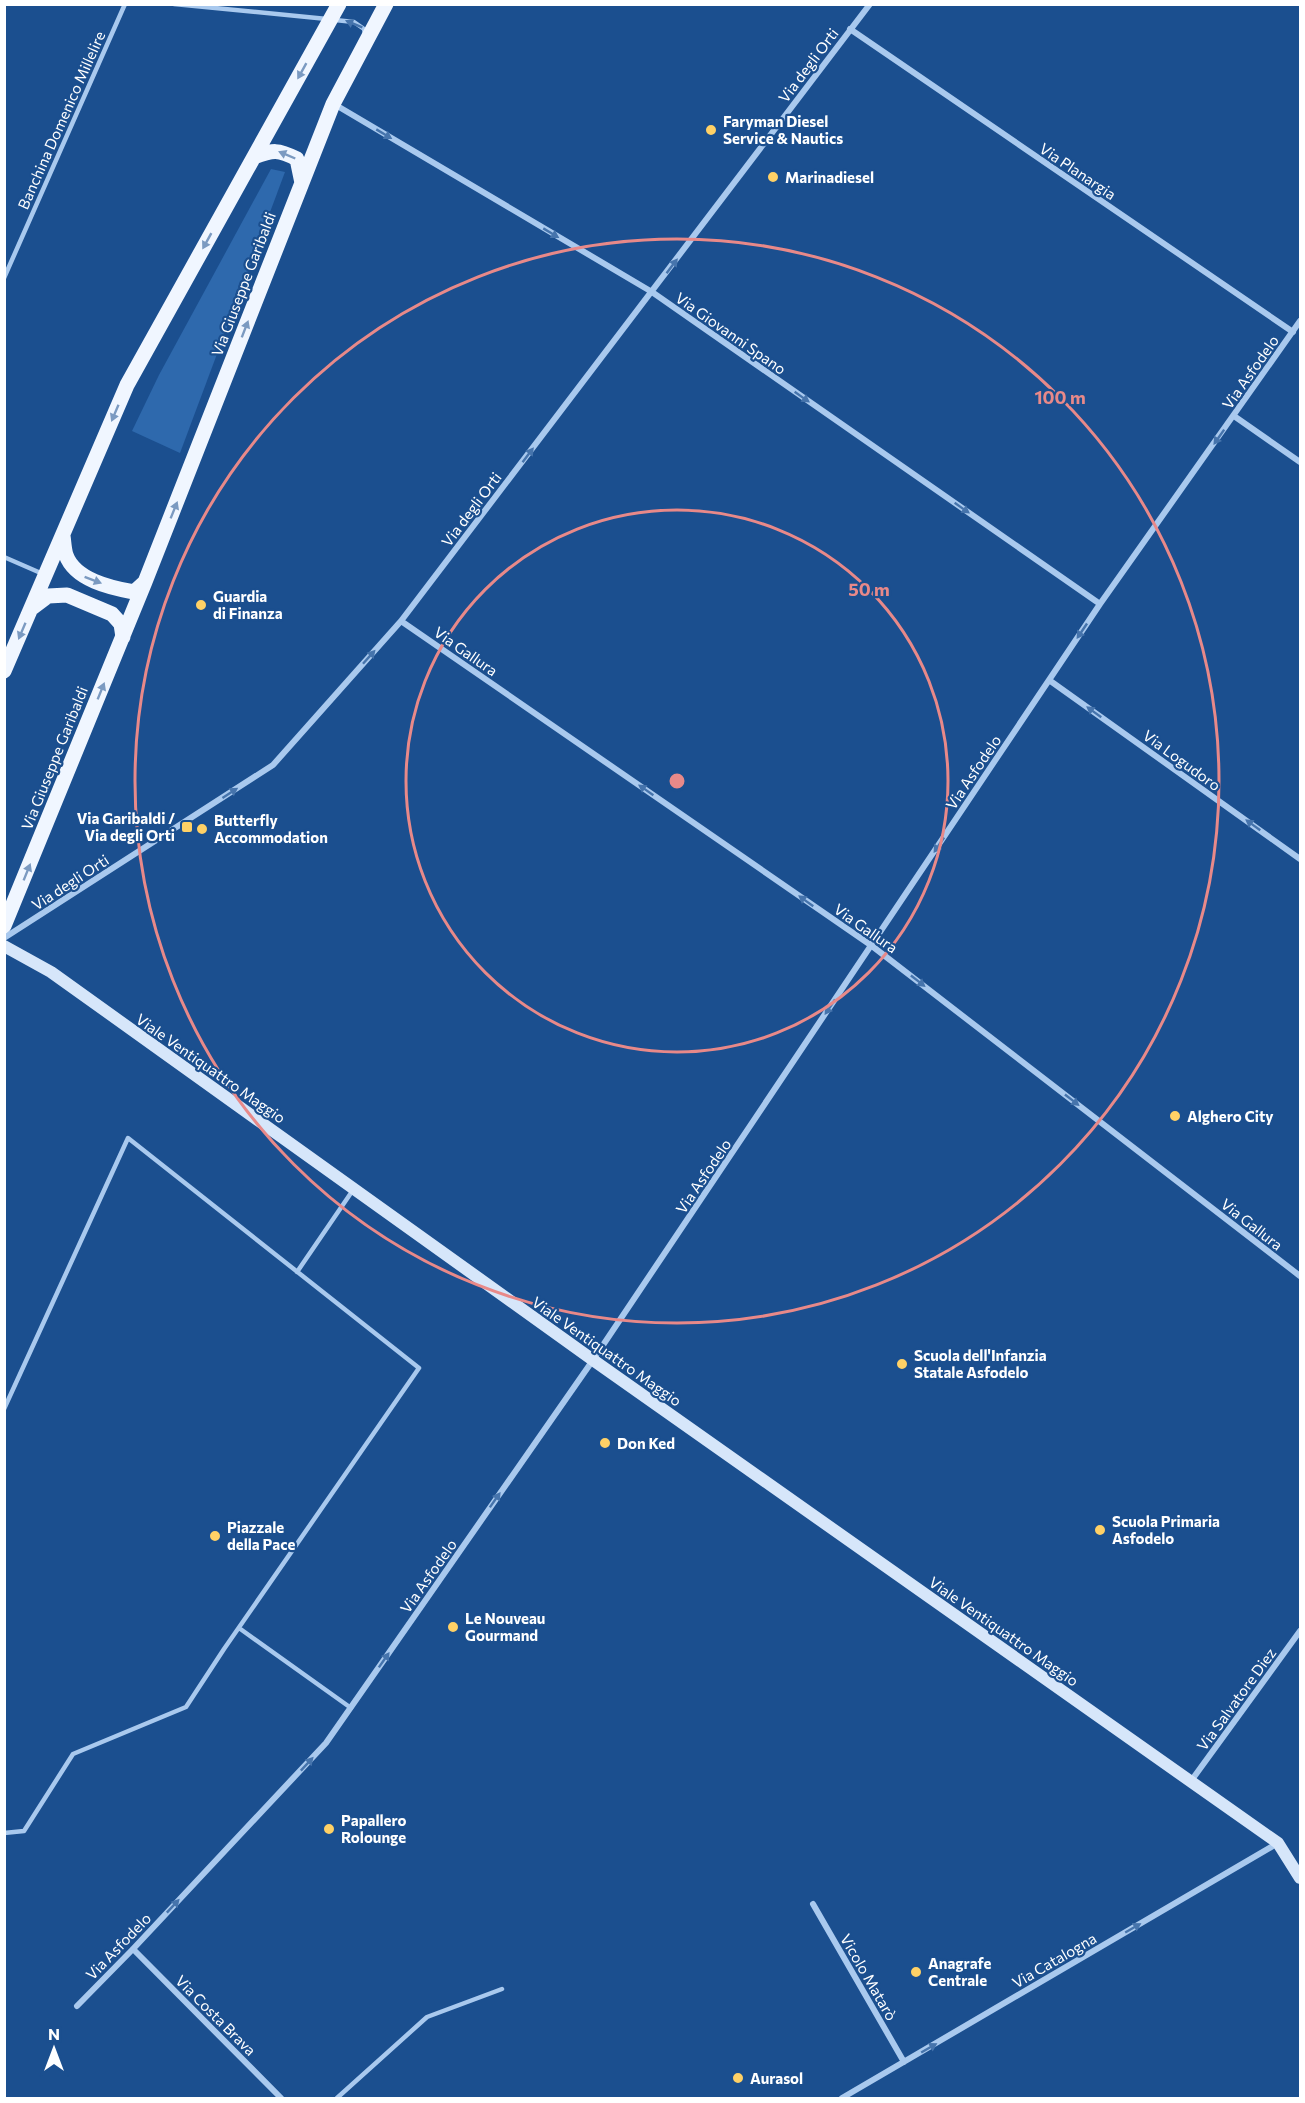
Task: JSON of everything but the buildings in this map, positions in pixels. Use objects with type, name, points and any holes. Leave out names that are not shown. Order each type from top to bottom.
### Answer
[{"type":"main road","points":[[4,671],[127,386],[339,4]]},
{"type":"main road","name":"Via Giuseppe Garibaldi","points":[[4,926],[146,582],[333,104],[386,4]]},
{"type":"main road","points":[[254,157],[274,150],[297,159],[302,183]]},
{"type":"main road","points":[[63,536],[66,556],[81,575],[118,589],[134,592],[146,582]]},
{"type":"main road","points":[[32,608],[48,596],[67,596],[112,614],[121,624],[123,637]]},
{"type":"street","name":"Via degli Orti","points":[[4,938],[273,765],[401,621],[870,4]]},
{"type":"street","name":"Via Planargia","points":[[850,29],[1293,333]]},
{"type":"street","name":"Via Giovanni Spano","points":[[333,104],[652,292],[1100,604]]},
{"type":"street","name":"Via Asfodelo","points":[[77,2006],[326,1743],[593,1360],[1100,604],[1300,321]]},
{"type":"street","points":[[1234,416],[1300,462]]},
{"type":"street","name":"Via Gallura","points":[[401,621],[872,946],[1300,1276]]},
{"type":"street","name":"Via Logudoro","points":[[1049,680],[1300,859]]},
{"type":"street","name":"Viale Ventiquattro Maggio","points":[[4,946],[51,972],[593,1360],[1278,1843]]},
{"type":"street","name":"Via Salvatore Diez","points":[[1191,1781],[1300,1631]]},
{"type":"street","points":[[1278,1843],[1300,1878]]},
{"type":"street","name":"Via Catalogna","points":[[842,2098],[1278,1843]]},
{"type":"street","name":"Vicolo Matarò","points":[[813,1904],[904,2062]]},
{"type":"street","name":"Via Costa Brava","points":[[133,1949],[281,2098]]},
{"type":"lane","name":"Banchina Domenico Millelire","points":[[4,278],[125,4]]},
{"type":"lane","points":[[174,4],[354,22],[364,28],[366,41]]},
{"type":"lane","points":[[4,557],[46,576]]},
{"type":"lane","points":[[4,1409],[128,1138],[419,1368],[186,1707],[72,1754],[24,1831],[4,1833]]},
{"type":"lane","points":[[297,1272],[354,1188]]},
{"type":"lane","points":[[239,1628],[351,1708]]},
{"type":"lane","points":[[337,2098],[427,2017],[502,1989]]},
{"type":"shaded area","points":[[271,169],[285,172],[180,453],[132,431],[159,375]]},
{"type":"place","name":"Faryman Diesel Service & Nautics","points":[[711,130]]},
{"type":"place","name":"Marinadiesel","points":[[773,177]]},
{"type":"place","name":"Guardia di Finanza","points":[[201,605]]},
{"type":"place","name":"Via Garibaldi / Via degli Orti","points":[[187,827]]},
{"type":"place","name":"Butterfly Accommodation","points":[[202,829]]},
{"type":"place","name":"Alghero City","points":[[1175,1116]]},
{"type":"place","name":"Scuola dell'Infanzia Statale Asfodelo","points":[[902,1364]]},
{"type":"place","name":"Don Ked","points":[[605,1443]]},
{"type":"place","name":"Scuola Primaria Asfodelo","points":[[1100,1530]]},
{"type":"place","name":"Piazzale della Pace","points":[[215,1536]]},
{"type":"place","name":"Le Nouveau Gourmand","points":[[453,1627]]},
{"type":"place","name":"Papallero Rolounge","points":[[329,1829]]},
{"type":"place","name":"Anagrafe Centrale","points":[[916,1972]]},
{"type":"place","name":"Aurasol","points":[[738,2078]]}]
